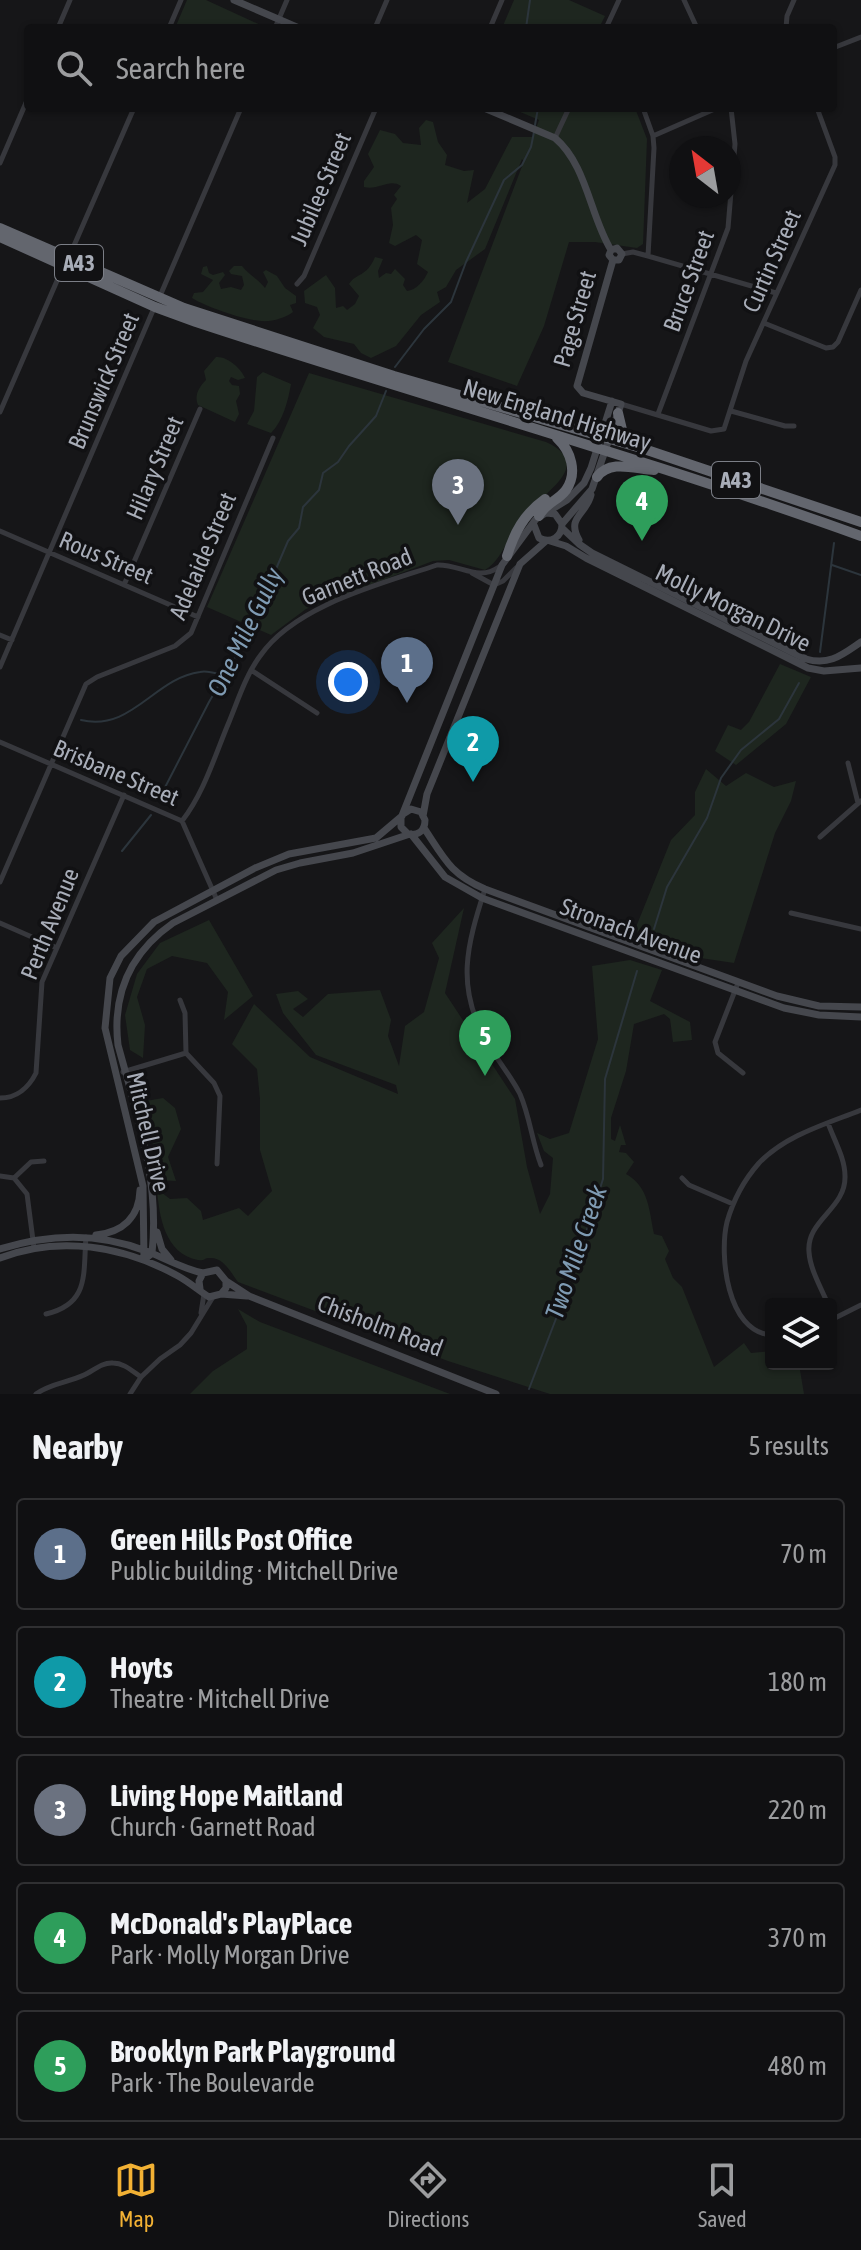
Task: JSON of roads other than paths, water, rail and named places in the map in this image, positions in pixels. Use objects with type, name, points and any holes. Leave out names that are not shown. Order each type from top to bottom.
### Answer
[{"type":"highway","name":"A43","points":[[0,228],[66,262]]},
{"type":"highway","name":"A43","points":[[0,237],[157,302],[242,332]]},
{"type":"highway","name":"New England Highway","points":[[242,332],[602,451],[676,472],[861,536]]},
{"type":"highway","name":"New England Highway","points":[[242,332],[606,437],[861,522]]},
{"type":"highway","points":[[620,409],[623,434],[641,448]]},
{"type":"highway","points":[[540,518],[547,504],[568,488],[572,470],[571,457],[565,445],[553,435]]},
{"type":"highway","points":[[597,477],[611,467],[676,472]]},
{"type":"highway","points":[[505,561],[515,533],[527,514],[569,481]]},
{"type":"street","points":[[60,24],[70,0]]},
{"type":"street","points":[[171,24],[181,0]]},
{"type":"street","points":[[234,0],[290,24]]},
{"type":"street","points":[[277,24],[287,0]]},
{"type":"street","points":[[377,24],[387,0]]},
{"type":"street","points":[[492,24],[502,0]]},
{"type":"street","points":[[608,24],[619,0]]},
{"type":"street","points":[[684,0],[695,24]]},
{"type":"street","points":[[786,24],[794,0]]},
{"type":"street","points":[[837,46],[861,37]]},
{"type":"street","points":[[0,163],[24,107]]},
{"type":"street","points":[[0,412],[132,112]]},
{"type":"street","name":"Brunswick Street","points":[[0,667],[239,112]]},
{"type":"street","name":"Jubilee Street","points":[[297,284],[304,276],[374,112]]},
{"type":"street","points":[[494,112],[555,138],[574,161],[611,250],[609,255],[613,260],[619,260],[622,254]]},
{"type":"street","points":[[555,138],[567,112]]},
{"type":"street","points":[[644,112],[653,136],[648,256]]},
{"type":"street","points":[[653,136],[708,112]]},
{"type":"street","name":"Bruce Street","points":[[658,414],[728,228],[735,144],[731,112]]},
{"type":"street","name":"Curtin Street","points":[[658,414],[711,431],[724,429],[746,361],[835,165],[818,112]]},
{"type":"street","points":[[611,250],[617,248],[622,254]]},
{"type":"street","points":[[622,254],[633,252],[776,293]]},
{"type":"street","name":"Page Street","points":[[612,401],[583,393],[577,383],[613,260]]},
{"type":"street","points":[[764,323],[826,348],[833,347],[861,290]]},
{"type":"street","points":[[612,401],[620,409],[658,414]]},
{"type":"street","points":[[585,549],[573,529],[577,517],[590,501],[612,401]]},
{"type":"street","name":"Hilary Street","points":[[124,585],[200,409]]},
{"type":"street","points":[[606,437],[620,409]]},
{"type":"street","points":[[731,411],[794,426]]},
{"type":"street","name":"Adelaide Street","points":[[51,764],[86,684],[185,640],[198,617],[273,438]]},
{"type":"street","points":[[520,564],[433,779],[423,816],[424,828],[419,833],[410,834],[401,827],[402,815],[505,561],[540,518],[578,490],[602,451]]},
{"type":"street","points":[[494,585],[503,581],[529,553],[560,535],[562,526],[592,489]]},
{"type":"street","points":[[540,518],[555,514],[562,526]]},
{"type":"street","points":[[540,518],[535,534],[548,541]]},
{"type":"street","name":"Molly Morgan Drive","points":[[562,526],[585,549],[806,659],[828,661],[853,649]]},
{"type":"street","name":"Rous Street","points":[[0,531],[198,617]]},
{"type":"street","name":"Molly Morgan Drive","points":[[548,541],[566,546],[808,668],[824,671],[860,668]]},
{"type":"street","name":"Garnett Road","points":[[182,821],[195,801],[251,670],[275,638],[308,614],[437,565],[486,574],[505,561]]},
{"type":"street","name":"Garnett Road","points":[[471,573],[494,585]]},
{"type":"street","points":[[0,635],[12,640]]},
{"type":"street","points":[[853,649],[860,641]]},
{"type":"street","name":"Molly Morgan Drive","points":[[853,649],[852,658],[860,668]]},
{"type":"street","points":[[251,670],[317,713]]},
{"type":"street","name":"Brisbane Street","points":[[0,742],[182,821],[217,900]]},
{"type":"street","points":[[820,837],[860,802],[848,763]]},
{"type":"street","points":[[0,882],[51,764]]},
{"type":"street","name":"Perth Avenue","points":[[0,1098],[18,1094],[36,1073],[41,990],[124,795]]},
{"type":"street","points":[[402,815],[414,809],[423,816]]},
{"type":"street","name":"Mitchell Drive","points":[[148,1252],[140,1168],[105,1028],[110,978],[121,956],[154,922],[212,890],[289,854],[376,838],[402,815]]},
{"type":"street","name":"Stronach Avenue","points":[[424,828],[449,866],[465,880],[485,889],[809,1014],[861,1017]]},
{"type":"street","name":"Mitchell Drive","points":[[144,1260],[155,1218],[148,1154],[116,1028],[116,1008],[126,974],[135,958],[158,933],[217,900],[290,866],[353,853],[410,834]]},
{"type":"street","name":"Stronach Avenue","points":[[410,834],[445,877],[482,898],[737,987],[819,1006],[861,1007]]},
{"type":"street","points":[[485,889],[470,932],[466,960],[470,1002],[485,1039],[520,1095],[541,1165]]},
{"type":"street","points":[[791,913],[860,926]]},
{"type":"street","points":[[0,923],[57,948]]},
{"type":"street","points":[[737,987],[715,1042],[726,1062],[743,1073]]},
{"type":"street","points":[[180,1000],[185,1013],[186,1053],[214,1083],[220,1096],[217,1164]]},
{"type":"street","points":[[115,1075],[186,1053]]},
{"type":"street","points":[[765,1335],[748,1324],[738,1311],[731,1293],[724,1244],[733,1204],[759,1164],[779,1146],[861,1110]]},
{"type":"street","points":[[826,1298],[809,1253],[809,1240],[814,1228],[838,1203],[844,1189],[845,1175],[828,1123]]},
{"type":"street","points":[[14,1178],[31,1162],[44,1161]]},
{"type":"street","points":[[86,1241],[118,1230],[132,1218],[139,1202],[140,1168]]},
{"type":"street","points":[[0,1176],[14,1178],[27,1194],[33,1244]]},
{"type":"street","points":[[682,1178],[689,1185],[733,1204]]},
{"type":"street","points":[[155,1218],[162,1249],[174,1263]]},
{"type":"street","points":[[86,1241],[144,1260],[178,1275],[202,1292],[217,1296]]},
{"type":"street","points":[[46,1314],[60,1310],[78,1298],[84,1277],[86,1241]]},
{"type":"street","points":[[0,1249],[33,1244],[115,1241],[203,1273],[217,1270],[223,1274],[226,1288],[201,1314],[191,1333],[141,1377],[130,1394]]},
{"type":"street","points":[[0,1258],[33,1244]]},
{"type":"street","points":[[201,1314],[199,1281],[203,1273]]},
{"type":"street","name":"Chisholm Road","points":[[226,1281],[249,1296],[496,1394]]},
{"type":"street","name":"Chisholm Road","points":[[217,1296],[249,1296]]},
{"type":"street","points":[[837,1317],[861,1305]]},
{"type":"street","points":[[36,1394],[54,1383],[83,1376],[114,1362],[125,1365],[141,1377]]},
{"type":"waterway","name":"One Mile Gully","points":[[527,24],[530,0]]},
{"type":"waterway","name":"One Mile Gully","points":[[535,125],[537,112]]},
{"type":"waterway","name":"One Mile Gully","points":[[395,367],[424,329],[451,302],[504,180],[522,165],[534,132]]},
{"type":"waterway","name":"One Mile Gully","points":[[159,799],[254,624],[254,603],[273,576],[288,541],[299,528],[303,507],[319,490],[323,473],[338,462],[376,416],[386,391]]},
{"type":"waterway","name":"Two Mile Creek","points":[[820,652],[834,543]]},
{"type":"waterway","points":[[832,565],[861,575]]},
{"type":"waterway","points":[[81,720],[99,722],[115,718],[184,676],[203,672],[225,676]]},
{"type":"waterway","name":"Two Mile Creek","points":[[654,929],[667,887],[707,818],[721,778],[741,750],[779,719],[799,683]]},
{"type":"waterway","name":"One Mile Gully","points":[[122,851],[151,815]]},
{"type":"waterway","name":"Two Mile Creek","points":[[529,1389],[572,1277],[603,1179],[605,1079],[637,971]]},
{"type":"place","name":"Living Hope Maitland","points":[[458,525]]},
{"type":"place","name":"McDonald's PlayPlace","points":[[642,541]]},
{"type":"place","name":"Green Hills Post Office","points":[[407,703]]},
{"type":"place","name":"Hoyts","points":[[473,782]]},
{"type":"place","name":"Brooklyn Park Playground","points":[[485,1076]]}]
